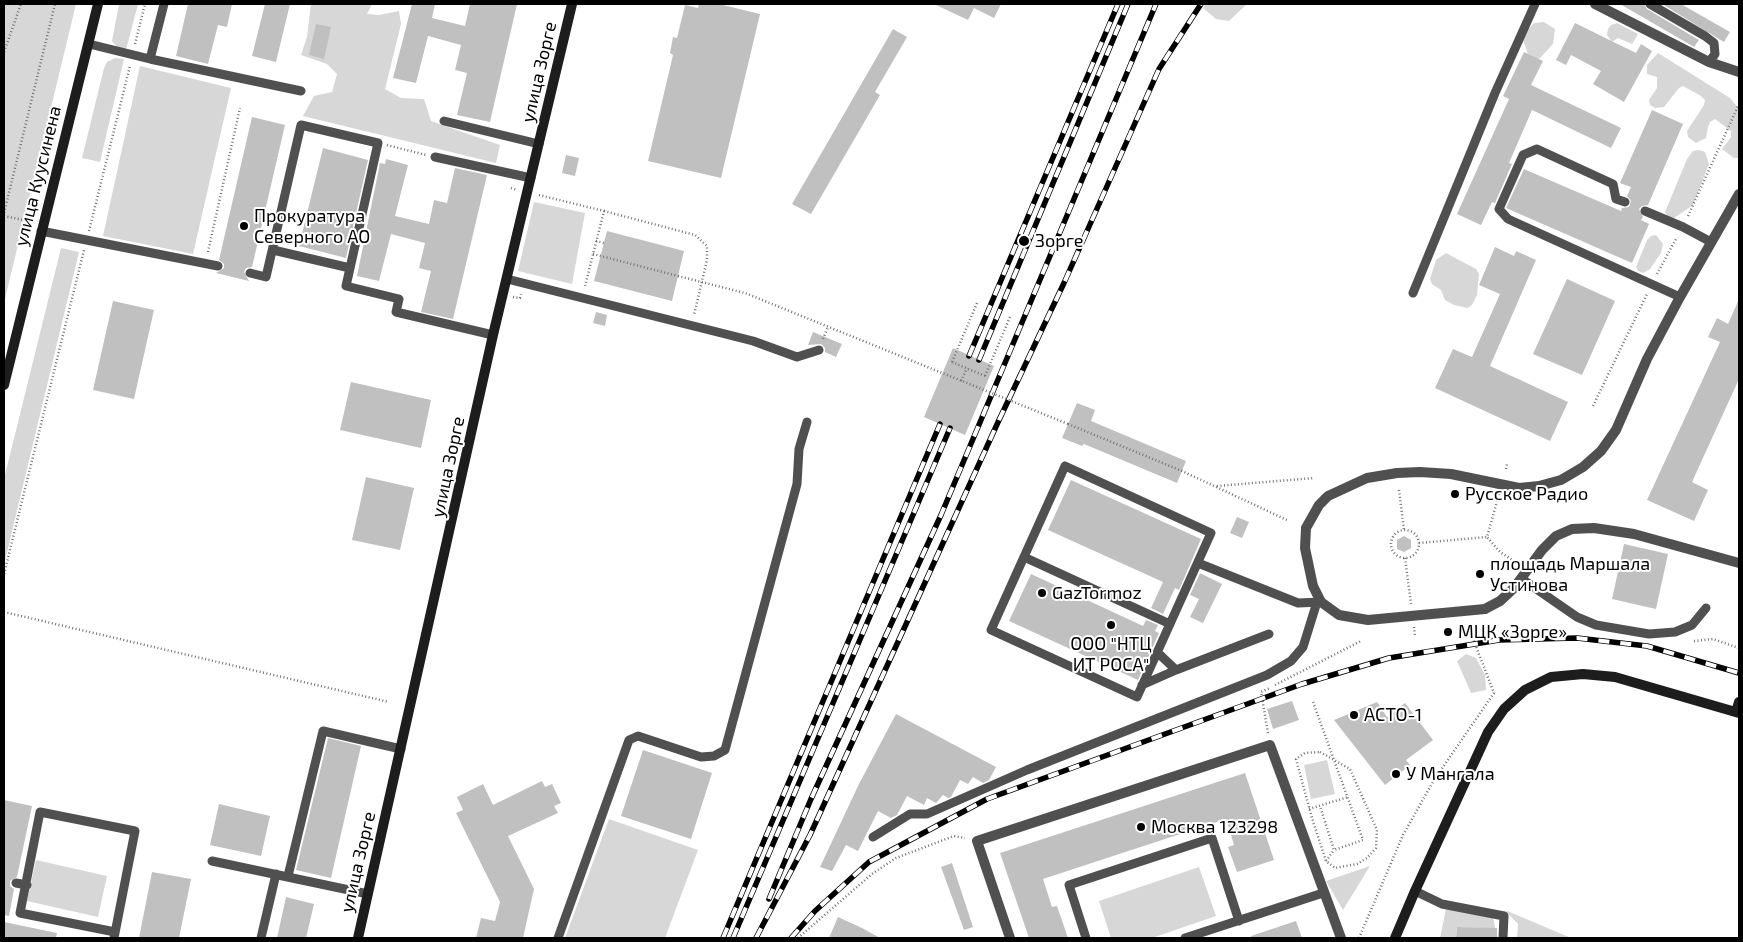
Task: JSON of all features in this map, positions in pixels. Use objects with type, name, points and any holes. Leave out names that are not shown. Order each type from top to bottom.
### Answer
[{"type":"street","name":"улица Куусинена","points":[[4,385],[98,4]]},
{"type":"street","name":"улица Зорге","points":[[358,938],[493,335],[572,4]]},
{"type":"street","points":[[1594,4],[1709,62],[1739,72]]},
{"type":"street","points":[[1739,194],[1647,359],[1616,430],[1601,451],[1583,467],[1560,480],[1539,486],[1519,488],[1451,474],[1397,473],[1367,478],[1344,487],[1328,496],[1319,505],[1306,528],[1305,548],[1307,567],[1319,602],[1339,616],[1368,620],[1485,609],[1500,601],[1522,578],[1542,550],[1556,536],[1572,529],[1594,528],[1634,534],[1739,563]]},
{"type":"street","points":[[1395,938],[1414,891],[1488,732],[1504,709],[1525,690],[1550,677],[1582,674],[1615,678],[1738,709]]},
{"type":"street","points":[[1010,938],[977,840],[1270,744],[1341,938]]},
{"type":"lane","points":[[150,59],[164,4]]},
{"type":"lane","points":[[1413,293],[1495,93],[1535,4]]},
{"type":"lane","points":[[1650,4],[1706,36],[1714,43],[1715,54],[1709,62]]},
{"type":"lane","points":[[89,44],[301,91]]},
{"type":"lane","points":[[444,121],[539,144]]},
{"type":"lane","points":[[250,273],[266,277],[301,125],[378,143],[346,286],[399,299],[396,312],[493,335]]},
{"type":"lane","points":[[1625,202],[1616,198],[1613,184],[1537,149],[1524,155],[1499,209],[1508,219],[1680,297]]},
{"type":"lane","points":[[434,157],[531,178]]},
{"type":"lane","points":[[1645,211],[1683,227],[1711,242]]},
{"type":"lane","points":[[41,231],[218,266]]},
{"type":"lane","points":[[272,250],[350,268]]},
{"type":"lane","points":[[507,279],[753,342],[797,357],[819,350]]},
{"type":"lane","points":[[558,938],[629,740],[638,736],[701,757],[714,756],[726,750],[797,484],[799,449],[807,422]]},
{"type":"lane","points":[[1065,466],[1212,533],[1198,563],[1137,697],[991,630],[1065,466]]},
{"type":"lane","points":[[1024,557],[1170,624]]},
{"type":"lane","points":[[873,837],[910,814],[927,814],[1018,774],[1267,675],[1291,661],[1303,647],[1319,602],[1298,603],[1198,563]]},
{"type":"lane","points":[[1522,578],[1577,617],[1596,625],[1641,632],[1675,632],[1692,625],[1706,608]]},
{"type":"lane","points":[[1142,685],[1269,634]]},
{"type":"lane","points":[[1157,652],[1176,670]]},
{"type":"lane","points":[[288,876],[320,735],[323,732],[401,749]]},
{"type":"lane","points":[[40,812],[135,831],[115,935],[20,913],[40,812]]},
{"type":"lane","points":[[1086,938],[1069,886],[1212,838],[1239,920]]},
{"type":"lane","points":[[212,861],[368,894]]},
{"type":"lane","points":[[261,938],[276,874]]},
{"type":"lane","points":[[16,883],[27,885]]},
{"type":"lane","points":[[1414,891],[1442,904],[1504,916],[1503,938]]},
{"type":"lane","points":[[1185,938],[1195,937],[1239,920],[1324,893]]},
{"type":"path","points":[[4,52],[21,4]]},
{"type":"path","points":[[4,213],[55,4]]},
{"type":"path","points":[[4,574],[145,4]]},
{"type":"path","points":[[1593,406],[1652,284],[1683,227],[1739,104]]},
{"type":"path","points":[[205,264],[240,108]]},
{"type":"path","points":[[378,143],[434,157]]},
{"type":"path","points":[[538,194],[695,236],[707,246],[707,260],[691,326]]},
{"type":"path","points":[[582,298],[604,212]]},
{"type":"path","points":[[596,241],[604,243]]},
{"type":"path","points":[[593,254],[745,293],[1068,424],[1216,487],[1289,521]]},
{"type":"path","points":[[977,303],[952,362],[985,376],[1010,316]]},
{"type":"path","points":[[961,381],[967,368]]},
{"type":"path","points":[[1506,468],[1507,464]]},
{"type":"path","points":[[1216,487],[1314,478]]},
{"type":"path","points":[[1399,490],[1404,530]]},
{"type":"path","points":[[1487,537],[1499,493]]},
{"type":"path","points":[[1404,530],[1411,531],[1417,536],[1419,543],[1418,551],[1412,556],[1405,558],[1398,557],[1393,552],[1391,545],[1392,538],[1404,530]]},
{"type":"path","points":[[1419,543],[1487,537]]},
{"type":"path","points":[[1487,537],[1500,552],[1521,565]]},
{"type":"path","points":[[1405,558],[1415,636]]},
{"type":"path","points":[[4,612],[389,702]]},
{"type":"path","points":[[1359,938],[1402,836],[1434,780],[1494,693],[1470,631]]},
{"type":"path","points":[[1694,641],[1713,639],[1739,648]]},
{"type":"path","points":[[1270,744],[1261,692],[1361,641]]},
{"type":"path","points":[[1313,702],[1363,840],[1334,850],[1320,806]]},
{"type":"path","points":[[1320,752],[1334,758],[1350,769],[1376,830],[1376,848],[1367,858],[1357,864],[1335,868],[1326,861],[1296,760],[1305,753],[1320,752]]},
{"type":"path","points":[[1296,814],[1348,797]]},
{"type":"path","points":[[798,938],[872,874],[896,858],[954,836],[977,840]]},
{"type":"shaded area","points":[[4,4],[76,4],[4,303]]},
{"type":"shaded area","points":[[119,4],[138,4],[126,50],[118,48],[112,41]]},
{"type":"shaded area","points":[[311,4],[372,4],[367,14],[379,15],[399,11],[401,24],[385,89],[401,98],[424,99],[431,121],[500,145],[496,163],[303,116],[314,96],[332,92],[337,74],[327,64],[301,55],[307,37]]},
{"type":"shaded area","points":[[1206,4],[1247,4],[1229,21],[1216,19],[1203,8]]},
{"type":"shaded area","points":[[1544,22],[1555,29],[1553,44],[1538,60],[1529,58],[1522,36],[1534,23]]},
{"type":"shaded area","points":[[1617,23],[1638,34],[1632,44],[1618,38],[1612,42],[1607,35],[1611,25]]},
{"type":"shaded area","points":[[1658,53],[1730,98],[1739,109],[1739,158],[1734,158],[1722,149],[1731,137],[1731,131],[1715,119],[1710,122],[1706,138],[1696,143],[1688,137],[1687,131],[1704,105],[1705,100],[1701,96],[1683,86],[1679,88],[1664,107],[1655,108],[1650,105],[1649,100],[1657,88],[1657,77],[1647,74],[1647,65]]},
{"type":"shaded area","points":[[115,58],[124,59],[100,162],[82,158],[104,68],[107,62]]},
{"type":"shaded area","points":[[140,66],[231,88],[193,254],[103,236]]},
{"type":"shaded area","points":[[1693,151],[1705,152],[1709,164],[1693,205],[1674,218],[1668,217],[1665,212],[1687,159]]},
{"type":"shaded area","points":[[534,202],[585,213],[572,284],[518,271]]},
{"type":"shaded area","points":[[1656,235],[1663,244],[1661,253],[1650,269],[1643,273],[1638,271],[1636,267],[1647,240],[1651,236]]},
{"type":"shaded area","points":[[61,248],[79,252],[4,565],[4,479]]},
{"type":"shaded area","points":[[1446,253],[1476,269],[1479,274],[1477,295],[1472,305],[1468,308],[1454,305],[1445,300],[1441,290],[1432,284],[1430,279],[1436,260]]},
{"type":"shaded area","points":[[1466,654],[1476,658],[1485,675],[1486,690],[1471,693],[1457,661]]},
{"type":"shaded area","points":[[1327,760],[1335,794],[1311,799],[1304,765]]},
{"type":"shaded area","points":[[609,819],[698,850],[665,938],[565,938]]},
{"type":"shaded area","points":[[36,860],[107,876],[98,917],[27,901]]},
{"type":"shaded area","points":[[1370,866],[1343,910],[1326,881]]},
{"type":"shaded area","points":[[1199,867],[1216,916],[1152,938],[1111,938],[1099,901]]},
{"type":"shaded area","points":[[1446,909],[1493,917],[1497,938],[1485,938],[1485,928],[1457,927],[1456,938],[1440,938]]},
{"type":"shaded area","points":[[1505,910],[1571,938],[1517,938],[1518,924]]},
{"type":"building","points":[[188,4],[232,4],[227,27],[218,25],[208,64],[176,56]]},
{"type":"building","points":[[265,4],[290,4],[276,62],[252,56]]},
{"type":"building","points":[[412,4],[435,4],[432,18],[465,26],[470,4],[517,4],[490,122],[457,115],[467,73],[455,70],[461,45],[428,36],[416,83],[393,78]]},
{"type":"building","points":[[699,4],[719,4],[760,14],[721,178],[648,161],[673,55],[670,53],[673,37],[677,38],[685,5],[698,8]]},
{"type":"building","points":[[934,4],[1001,4],[994,18],[974,8],[968,20]]},
{"type":"building","points":[[1620,4],[1644,4],[1647,9],[1699,40],[1694,47]]},
{"type":"building","points":[[1662,4],[1681,4],[1730,32],[1724,42]]},
{"type":"building","points":[[1575,23],[1636,53],[1641,44],[1652,51],[1624,102],[1593,84],[1601,71],[1571,55],[1566,65],[1556,60]]},
{"type":"building","points":[[316,24],[331,27],[324,59],[309,55]]},
{"type":"building","points":[[893,29],[907,37],[875,92],[880,95],[811,214],[792,204]]},
{"type":"building","points":[[1524,52],[1543,61],[1531,85],[1621,128],[1611,148],[1532,110],[1509,163],[1512,164],[1495,203],[1492,202],[1481,225],[1457,214],[1509,99],[1503,96]]},
{"type":"building","points":[[1652,110],[1683,124],[1648,205],[1642,206],[1639,209],[1643,217],[1641,220],[1649,224],[1632,263],[1506,208],[1524,169],[1621,211],[1622,208],[1629,207],[1631,201],[1627,196],[1631,187],[1620,183]]},
{"type":"building","name":"Прокуратура Северного АО","points":[[252,117],[285,125],[252,267],[246,268],[244,272],[249,281],[216,273],[224,268],[224,264],[219,260]]},
{"type":"building","points":[[323,148],[368,160],[346,258],[299,246]]},
{"type":"building","points":[[566,155],[579,158],[575,176],[562,173]]},
{"type":"building","points":[[386,159],[408,165],[395,216],[429,224],[434,200],[447,203],[455,168],[487,175],[453,319],[421,312],[431,271],[419,268],[425,243],[391,234],[379,281],[357,276],[380,163],[385,164]]},
{"type":"building","points":[[607,231],[684,251],[672,301],[594,281]]},
{"type":"building","points":[[1495,247],[1514,256],[1516,251],[1536,260],[1490,366],[1568,402],[1550,441],[1435,388],[1453,349],[1472,357],[1500,294],[1479,285]]},
{"type":"building","points":[[1567,279],[1615,301],[1582,375],[1533,354]]},
{"type":"building","points":[[1739,299],[1739,379],[1692,482],[1708,490],[1694,521],[1647,500],[1720,342],[1708,337],[1717,318],[1728,324]]},
{"type":"building","points":[[113,301],[154,310],[134,399],[93,390]]},
{"type":"building","points":[[596,312],[607,315],[605,326],[593,323]]},
{"type":"building","points":[[813,332],[842,344],[836,357],[825,352],[825,348],[821,344],[808,345]]},
{"type":"building","points":[[953,348],[994,366],[965,435],[924,417]]},
{"type":"building","points":[[351,382],[431,400],[421,448],[340,430]]},
{"type":"building","points":[[1077,403],[1095,410],[1091,421],[1186,461],[1177,483],[1084,444],[1082,446],[1062,438]]},
{"type":"building","points":[[366,477],[414,488],[400,550],[352,540]]},
{"type":"building","points":[[1071,480],[1201,539],[1179,590],[1175,588],[1163,614],[1151,608],[1163,582],[1048,530]]},
{"type":"building","points":[[1237,517],[1249,522],[1242,538],[1230,533]]},
{"type":"building","points":[[1404,536],[1411,540],[1411,548],[1404,552],[1397,549],[1397,540]]},
{"type":"building","points":[[1624,544],[1668,554],[1656,609],[1612,599]]},
{"type":"building","points":[[1200,573],[1222,584],[1203,623],[1190,617],[1199,599],[1190,595]]},
{"type":"building","points":[[1031,574],[1143,626],[1146,620],[1158,625],[1155,631],[1159,633],[1138,680],[1009,621]]},
{"type":"building","points":[[1292,701],[1299,720],[1273,729],[1267,709]]},
{"type":"building","points":[[1377,702],[1387,717],[1405,703],[1433,740],[1406,760],[1410,765],[1385,785],[1334,720]]},
{"type":"building","points":[[896,714],[996,767],[989,780],[983,783],[973,777],[968,784],[960,780],[951,797],[948,798],[943,795],[936,803],[927,798],[924,805],[907,796],[897,815],[891,818],[878,811],[858,851],[846,845],[832,871],[820,867],[859,784]]},
{"type":"building","points":[[328,738],[361,746],[331,878],[296,870]]},
{"type":"building","points":[[643,750],[712,773],[691,839],[621,816]]},
{"type":"building","points":[[1245,773],[1274,860],[1237,872],[1228,847],[1234,845],[1226,819],[1043,879],[1052,907],[1057,906],[1068,938],[1029,938],[1000,853]]},
{"type":"building","points":[[542,781],[545,787],[552,784],[561,803],[554,806],[558,813],[508,836],[534,889],[523,938],[476,938],[481,918],[495,921],[500,902],[456,813],[463,810],[457,797],[483,784],[493,805]]},
{"type":"building","points":[[4,800],[32,806],[17,877],[10,881],[10,886],[14,889],[9,916],[4,915]]},
{"type":"building","points":[[219,804],[270,816],[261,856],[210,845]]},
{"type":"building","points":[[952,863],[973,927],[964,930],[941,867]]},
{"type":"building","points":[[152,872],[191,879],[179,938],[139,938]]},
{"type":"building","points":[[286,897],[314,904],[306,938],[277,938]]},
{"type":"building","points":[[838,917],[862,928],[880,938],[829,938]]},
{"type":"building","points":[[1296,921],[1302,938],[1251,938],[1251,936]]},
{"type":"building","points":[[4,922],[57,933],[56,938],[4,938]]},
{"type":"building","points":[[1457,927],[1497,928],[1497,938],[1456,938]]},
{"type":"railway","points":[[969,356],[1118,4]]},
{"type":"railway","points":[[979,360],[1128,4]]},
{"type":"railway","points":[[769,899],[811,799],[941,515],[1156,4]]},
{"type":"railway","points":[[756,938],[810,835],[999,420],[1064,283],[1159,69],[1201,4]]},
{"type":"railway","points":[[723,938],[940,424]]},
{"type":"railway","points":[[733,938],[950,428]]},
{"type":"railway","points":[[791,938],[815,911],[869,862],[987,799],[1302,684],[1389,658],[1499,640],[1577,638],[1647,646],[1739,673]]},
{"type":"place","name":"Прокуратура Северного АО","points":[[244,226]]},
{"type":"place","name":"Зорге","points":[[1024,241]]},
{"type":"place","name":"Русское Радио","points":[[1455,494]]},
{"type":"place","name":"площадь Маршала Устинова","points":[[1480,574]]},
{"type":"place","name":"GazTormoz","points":[[1042,593]]},
{"type":"place","name":"ООО \"НТЦ ИТ РОСА\"","points":[[1111,625]]},
{"type":"place","name":"МЦК «Зорге»","points":[[1448,632]]},
{"type":"place","name":"АСТО-1","points":[[1354,715]]},
{"type":"place","name":"У Мангала","points":[[1396,774]]},
{"type":"place","name":"Москва 123298","points":[[1141,827]]}]
